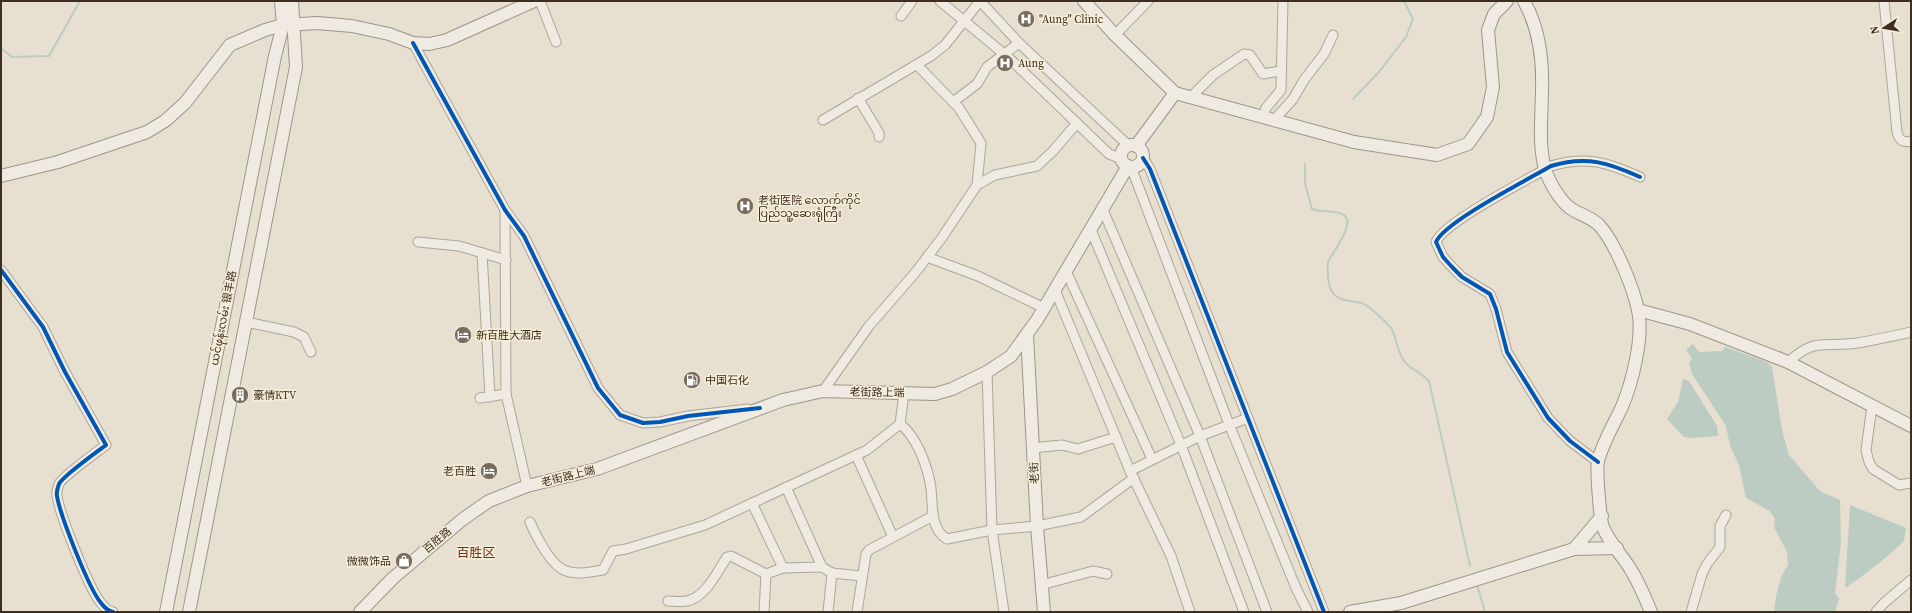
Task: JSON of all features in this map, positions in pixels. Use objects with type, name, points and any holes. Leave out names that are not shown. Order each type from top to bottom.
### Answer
[{"type":"main road","points":[[189,612],[296,67],[289,25],[281,1]]},
{"type":"main road","points":[[289,25],[292,1]]},
{"type":"main road","points":[[1,176],[58,162],[147,132],[165,121],[185,103],[230,45],[266,30],[289,25],[317,23],[352,26],[389,34],[412,43],[429,44],[447,40],[534,1]]},
{"type":"main road","points":[[1084,1],[1175,94],[1191,97],[1354,142],[1437,155],[1468,144],[1487,117],[1493,87],[1488,30],[1494,14],[1507,1]]},
{"type":"main road","points":[[1524,1],[1540,44],[1542,149],[1545,170],[1559,196],[1572,209],[1598,224],[1614,245],[1638,310],[1638,340],[1629,386],[1622,407],[1608,434],[1598,462],[1602,516],[1606,535],[1617,548],[1632,571],[1651,612]]},
{"type":"main road","name":"ယင်ဖုန်းလမ်း 银丰路","points":[[166,612],[273,64],[289,25]]},
{"type":"main road","points":[[1132,146],[1141,151],[1143,158],[1138,165],[1127,164],[1124,150],[1132,146],[1175,94]]},
{"type":"main road","name":"老街路上端","points":[[527,486],[597,469],[783,400],[823,391],[935,394],[952,389],[987,372],[1011,356],[1027,334],[1103,210],[1127,164]]},
{"type":"main road","points":[[1638,310],[1690,324],[1788,362],[1911,426]]},
{"type":"main road","name":"老街","points":[[1027,334],[1032,448],[1044,612]]},
{"type":"main road","name":"百胜路","points":[[360,612],[393,578],[463,518],[489,502],[527,486]]},
{"type":"main road","points":[[1574,549],[1602,516]]},
{"type":"main road","points":[[1350,612],[1401,604],[1574,549],[1617,548]]},
{"type":"street","points":[[540,1],[556,42]]},
{"type":"street","points":[[900,16],[912,1]]},
{"type":"street","points":[[940,1],[1003,53],[1109,154],[1127,164],[1229,424],[1296,588],[1308,612]]},
{"type":"street","points":[[823,120],[858,98],[917,65],[945,45],[980,1],[1019,43],[1132,146]]},
{"type":"street","points":[[1116,35],[1148,1]]},
{"type":"street","points":[[1283,1],[1280,71],[1281,90],[1266,108],[1269,118],[1293,99],[1304,80],[1324,54],[1333,34]]},
{"type":"street","points":[[1884,1],[1897,132],[1900,139],[1904,142],[1911,142]]},
{"type":"street","points":[[412,43],[505,210],[524,236],[598,388],[620,415],[643,422],[660,422],[688,416],[760,408]]},
{"type":"street","points":[[953,102],[977,84],[988,67],[1003,53],[1019,43]]},
{"type":"street","points":[[1191,97],[1213,75],[1244,54],[1250,55],[1263,74],[1280,71]]},
{"type":"street","points":[[917,65],[953,102],[967,119],[980,143],[977,185]]},
{"type":"street","points":[[858,98],[879,133],[879,137]]},
{"type":"street","points":[[823,391],[868,326],[927,257],[977,185],[995,175],[1037,166],[1053,151],[1077,123]]},
{"type":"street","points":[[1143,158],[1150,169],[1324,612]]},
{"type":"street","points":[[1598,462],[1570,441],[1548,418],[1507,352],[1496,309],[1490,294],[1462,277],[1443,257],[1436,245],[1436,242],[1441,233],[1477,208],[1545,170],[1563,162],[1590,160],[1610,164],[1640,176]]},
{"type":"street","points":[[505,210],[506,394],[527,486]]},
{"type":"street","points":[[1103,210],[1200,436],[1266,612]]},
{"type":"street","points":[[1090,230],[1181,445],[1244,612]]},
{"type":"street","points":[[418,242],[459,246],[506,260]]},
{"type":"street","points":[[482,253],[490,397]]},
{"type":"street","points":[[927,257],[978,276],[1044,308]]},
{"type":"street","points":[[1,270],[43,327],[65,372],[106,445],[60,483],[56,494],[67,527],[94,592],[100,603],[109,611],[113,612]]},
{"type":"street","points":[[1066,271],[1152,459]]},
{"type":"street","points":[[1055,290],[1132,475],[1171,556],[1190,612]]},
{"type":"street","points":[[246,322],[294,332],[304,337],[311,352]]},
{"type":"street","points":[[1788,362],[1808,347],[1819,344],[1855,343],[1911,332]]},
{"type":"street","points":[[987,372],[992,530],[1004,612]]},
{"type":"street","points":[[530,522],[538,540],[558,566],[566,571],[581,573],[603,570],[613,551],[626,549],[705,525],[856,455],[883,439],[900,424],[904,393]]},
{"type":"street","points":[[480,398],[506,394]]},
{"type":"street","points":[[1872,406],[1867,444],[1869,462],[1874,469],[1899,485],[1911,483]]},
{"type":"street","points":[[900,424],[907,429],[925,464],[930,481],[933,516],[939,532],[947,539],[992,530],[1037,526],[1081,517],[1152,459],[1200,436],[1248,418]]},
{"type":"street","points":[[1032,448],[1062,444],[1078,449],[1116,437]]},
{"type":"street","points":[[856,455],[894,537]]},
{"type":"street","points":[[786,487],[822,567]]},
{"type":"street","points":[[752,503],[783,568]]},
{"type":"street","points":[[1691,612],[1702,574],[1707,564],[1720,547],[1720,526],[1726,515]]},
{"type":"street","points":[[858,612],[862,576],[866,554],[869,550],[933,516]]},
{"type":"street","points":[[668,601],[686,601],[695,598],[706,588],[727,557],[732,556],[766,574],[783,568],[822,567],[832,573],[862,576]]},
{"type":"street","points":[[1041,585],[1093,571],[1107,574]]},
{"type":"street","points":[[828,612],[832,573]]},
{"type":"street","points":[[764,612],[766,574]]},
{"type":"street","points":[[1876,612],[1884,603],[1911,580]]},
{"type":"shaded area","points":[[1693,344],[1699,352],[1722,351],[1725,347],[1767,362],[1772,367],[1782,430],[1789,455],[1820,491],[1840,500],[1841,543],[1835,593],[1839,599],[1835,612],[1774,612],[1776,596],[1782,575],[1788,565],[1787,552],[1774,527],[1775,519],[1770,511],[1746,498],[1739,465],[1730,446],[1726,426],[1692,374],[1689,364],[1692,358],[1686,350]]},
{"type":"shaded area","points":[[1683,379],[1689,381],[1717,426],[1718,436],[1693,438],[1684,437],[1667,419],[1678,402]]},
{"type":"shaded area","points":[[1850,505],[1906,528],[1904,540],[1895,550],[1845,588]]},
{"type":"waterway","points":[[1,48],[12,57],[49,56],[80,1]]},
{"type":"waterway","points":[[1353,99],[1379,72],[1406,37],[1413,19],[1404,1]]},
{"type":"waterway","points":[[1305,164],[1305,183],[1312,209],[1339,213],[1346,218],[1346,230],[1328,262],[1328,276],[1331,290],[1342,299],[1362,303],[1372,309],[1391,328],[1400,354],[1405,362],[1429,381],[1470,566]]},
{"type":"waterway","points":[[1477,585],[1485,612]]},
{"type":"cycle path","points":[[413,43],[505,210],[524,236],[598,388],[620,415],[643,423],[660,422],[688,416],[760,408]]},
{"type":"cycle path","points":[[1143,158],[1150,169],[1324,612]]},
{"type":"cycle path","points":[[1598,462],[1570,441],[1548,418],[1507,352],[1496,309],[1490,294],[1462,277],[1443,257],[1436,242],[1442,234],[1454,224],[1488,201],[1551,166],[1575,161],[1597,162],[1607,164],[1640,177]]},
{"type":"cycle path","points":[[1,270],[43,327],[65,372],[106,445],[62,480],[59,484],[57,494],[69,535],[89,583],[102,604],[108,610],[113,612]]},
{"type":"place","name":"\"Aung\" Clinic","points":[[1026,19]]},
{"type":"place","name":"Aung","points":[[1005,63]]},
{"type":"place","name":"老街医院 လောက်ကိုင် ပြည်သူ့ဆေးရုံကြီး","points":[[745,206]]},
{"type":"place","name":"新百胜大酒店","points":[[463,335]]},
{"type":"place","name":"中国石化","points":[[692,380]]},
{"type":"place","name":"豪情KTV","points":[[240,395]]},
{"type":"place","name":"老百胜","points":[[489,471]]},
{"type":"place","name":"微微饰品","points":[[404,561]]},
{"type":"district","name":"百胜区","points":[[476,552]]}]
